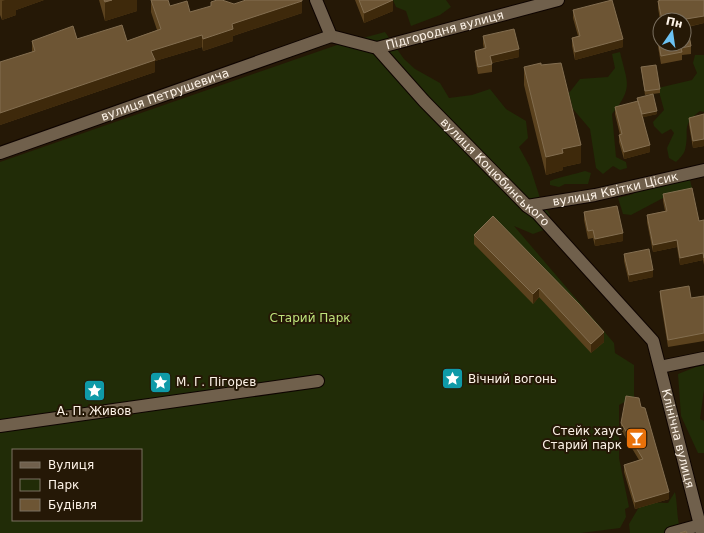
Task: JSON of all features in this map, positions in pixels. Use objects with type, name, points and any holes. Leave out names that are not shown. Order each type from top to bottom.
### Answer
[{"type":"street","points":[[316,0],[331,36],[377,48]]},
{"type":"street","name":"Підгородня вулиця","points":[[377,48],[558,0]]},
{"type":"street","name":"вулиця Петрушевича","points":[[0,153],[331,36]]},
{"type":"street","name":"вулиця Коцюбинського","points":[[377,48],[424,101],[527,206],[537,214],[653,341],[660,367]]},
{"type":"street","name":"вулиця Квітки Цісик","points":[[527,206],[595,195],[704,170]]},
{"type":"street","points":[[660,367],[704,358]]},
{"type":"street","name":"Клінічна вулиця","points":[[660,367],[661,377],[701,529]]},
{"type":"street","points":[[0,426],[318,381]]},
{"type":"street","points":[[671,533],[701,529]]},
{"type":"green space","points":[[393,0],[446,0],[451,7],[440,15],[411,26],[406,11],[396,7]]},
{"type":"green space","name":"Старий Парк","points":[[385,32],[404,59],[415,69],[440,83],[449,98],[472,95],[490,89],[506,109],[526,121],[528,138],[519,147],[530,167],[541,201],[550,215],[549,228],[533,234],[514,226],[614,343],[615,353],[634,365],[634,397],[619,405],[619,458],[629,507],[625,509],[626,517],[620,528],[581,533],[0,533],[0,162],[337,45]]},
{"type":"green space","points":[[620,52],[627,84],[624,97],[612,114],[616,157],[626,162],[627,168],[620,170],[613,166],[603,174],[596,168],[590,129],[573,109],[569,93],[580,79],[608,77],[615,68],[612,54]]},
{"type":"green space","points":[[695,55],[704,55],[704,112],[700,111],[690,121],[687,129],[685,150],[683,155],[676,162],[669,158],[667,148],[674,133],[671,129],[662,134],[654,126],[653,122],[664,110],[658,88],[692,80],[697,73],[693,63]]},
{"type":"green space","points":[[585,171],[591,173],[588,184],[565,184],[559,187],[550,185],[550,181]]},
{"type":"green space","points":[[671,174],[690,180],[692,188],[665,197],[631,215],[623,214],[618,198],[633,194],[638,188]]},
{"type":"green space","points":[[704,365],[704,390],[700,419],[704,421],[704,453],[698,453],[681,416],[678,374]]},
{"type":"green space","points":[[675,492],[679,523],[682,533],[630,533],[629,524],[642,502],[668,503]]},
{"type":"building","points":[[151,0],[168,0],[170,6],[187,1],[190,12],[211,6],[211,2],[217,0],[234,4],[246,0],[302,1],[232,24],[233,29],[203,39],[202,35],[151,51],[155,60],[0,113],[0,62],[35,51],[32,41],[73,26],[77,39],[122,25],[127,41],[161,29]]},
{"type":"building","points":[[359,0],[393,0],[364,13]]},
{"type":"building","points":[[612,0],[623,39],[575,52],[572,38],[580,36],[573,10]]},
{"type":"building","points":[[704,0],[704,16],[692,18],[692,12],[660,12],[658,1]]},
{"type":"building","points":[[514,29],[519,49],[490,56],[492,64],[478,67],[475,51],[486,48],[483,36]]},
{"type":"building","points":[[660,52],[682,52],[661,56]]},
{"type":"building","points":[[541,63],[541,65],[561,63],[581,145],[562,149],[563,153],[546,157],[524,67]]},
{"type":"building","points":[[656,65],[660,89],[645,91],[641,67]]},
{"type":"building","points":[[653,94],[657,111],[642,114],[637,98]]},
{"type":"building","points":[[638,101],[650,145],[624,152],[619,135],[622,134],[615,107]]},
{"type":"building","points":[[704,114],[704,139],[693,141],[689,118]]},
{"type":"building","points":[[692,188],[699,221],[704,220],[704,258],[703,253],[680,258],[677,240],[653,245],[647,215],[667,211],[663,194]]},
{"type":"building","points":[[617,206],[623,233],[595,239],[593,230],[588,231],[584,212]]},
{"type":"building","points":[[493,216],[578,303],[604,332],[591,344],[539,288],[533,294],[474,235]]},
{"type":"building","points":[[649,249],[653,270],[629,275],[624,254]]},
{"type":"building","points":[[689,286],[691,298],[704,296],[704,333],[668,340],[660,291]]},
{"type":"building","points":[[626,396],[639,398],[641,407],[645,408],[669,492],[635,502],[624,465],[643,459],[621,423]]},
{"type":"place","name":"Вічний вогонь","points":[[453,379]]},
{"type":"place","name":"М. Г. Пігорєв","points":[[160,382]]},
{"type":"place","name":"А. П. Живов","points":[[94,390]]},
{"type":"place","name":"Стейк хаус Старий парк","points":[[637,438]]}]
